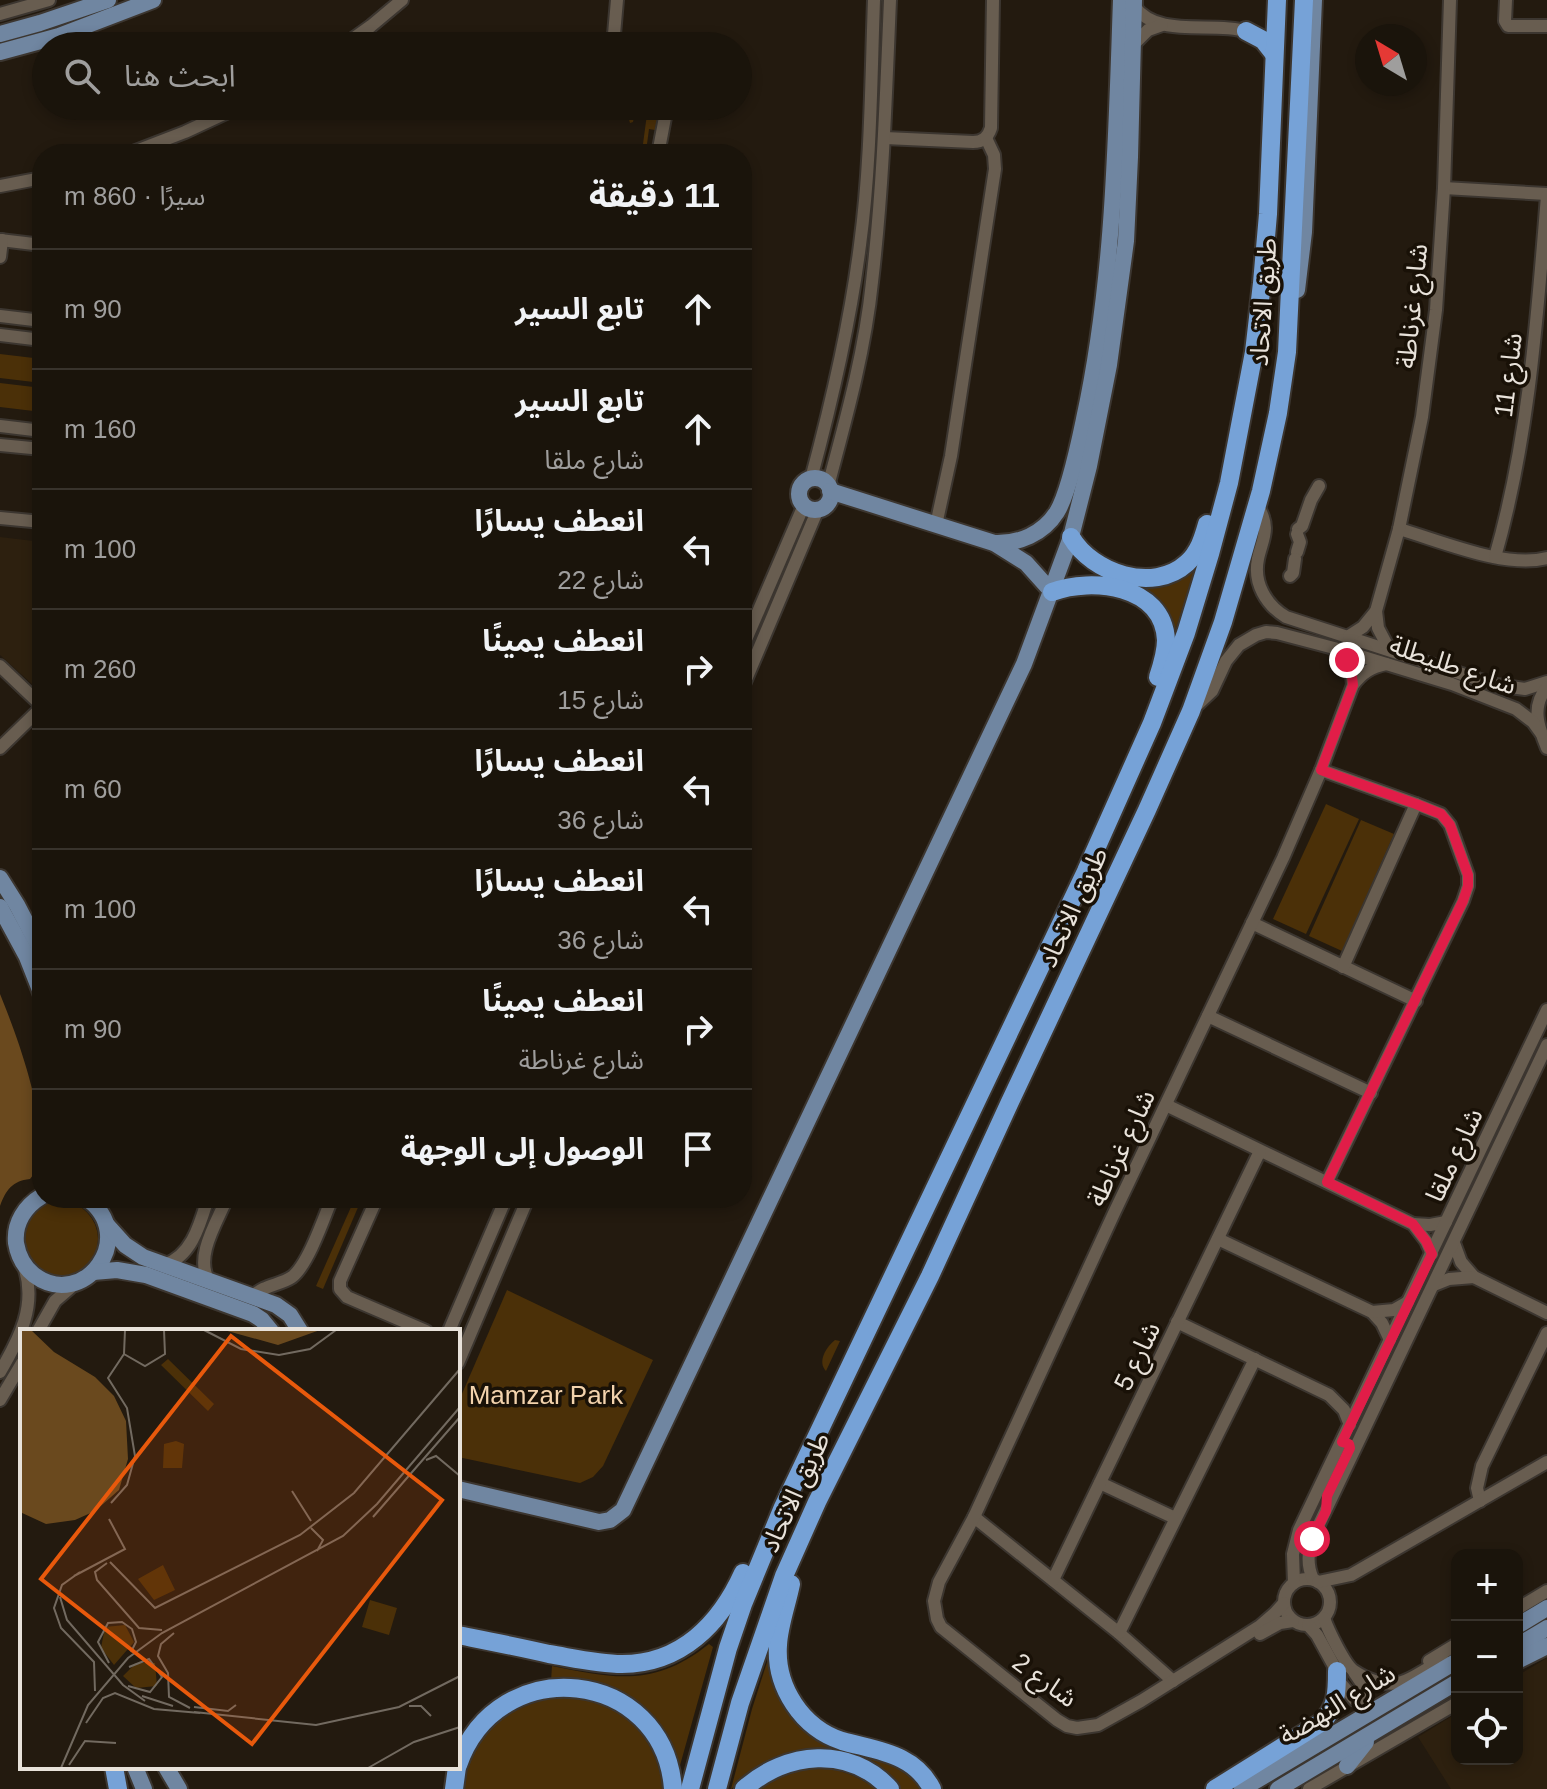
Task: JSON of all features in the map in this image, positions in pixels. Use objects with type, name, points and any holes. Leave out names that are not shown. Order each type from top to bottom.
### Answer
[{"type":"highway","name":"طريق الاتحاد","points":[[690,1789],[728,1648],[783,1507],[1060,926],[1152,723],[1190,620],[1229,483],[1247,393],[1268,214],[1277,0]]},
{"type":"highway","name":"طريق الاتحاد","points":[[717,1789],[752,1663],[784,1576],[817,1502],[930,1276],[1147,810],[1191,711],[1223,622],[1257,504],[1278,413],[1290,323],[1304,0]]},
{"type":"highway","points":[[1246,31],[1263,40],[1274,54]]},
{"type":"highway","points":[[1071,537],[1081,551],[1103,567],[1139,577],[1164,576],[1180,569],[1192,557],[1201,544],[1216,503],[1229,483]]},
{"type":"highway","points":[[1052,592],[1079,585],[1106,586],[1140,598],[1157,613],[1166,641],[1154,690],[1152,723]]},
{"type":"highway","points":[[460,1635],[607,1663],[638,1663],[668,1656],[696,1639],[718,1617],[735,1591],[771,1516],[783,1507]]},
{"type":"highway","points":[[805,1528],[777,1648],[780,1672],[788,1695],[802,1715],[820,1730],[842,1741],[902,1758],[920,1772],[932,1789]]},
{"type":"highway","points":[[1215,1789],[1322,1722],[1333,1707],[1344,1672]]},
{"type":"highway","points":[[460,1762],[477,1728],[497,1709],[520,1695],[565,1687],[604,1695],[638,1715],[662,1747],[673,1789]]},
{"type":"highway","points":[[744,1789],[778,1766],[818,1758],[858,1766],[882,1780],[890,1789]]},
{"type":"highway","points":[[114,1769],[118,1789]]},
{"type":"highway","points":[[454,1789],[457,1769]]},
{"type":"main road","points":[[0,34],[108,0]]},
{"type":"main road","points":[[69,32],[153,0]]},
{"type":"main road","points":[[1290,323],[1303,241],[1314,0]]},
{"type":"main road","points":[[460,1489],[599,1522],[610,1520],[623,1510],[1024,664],[1071,537],[1103,399],[1122,283],[1130,157],[1130,2]]},
{"type":"main road","points":[[994,543],[1026,539],[1040,531],[1051,519],[1063,498],[1080,438],[1099,339],[1108,270],[1130,2]]},
{"type":"main road","points":[[0,52],[32,43]]},
{"type":"main road","points":[[829,489],[827,504],[811,507],[800,497],[804,483],[821,479],[829,489],[994,543],[1026,563],[1052,592]]},
{"type":"main road","points":[[0,878],[32,934]]},
{"type":"main road","points":[[0,907],[32,970]]},
{"type":"main road","points":[[32,1204],[19,1222],[16,1243],[23,1263],[43,1280],[57,1284],[77,1282],[93,1272],[104,1259],[107,1225]]},
{"type":"main road","points":[[97,1208],[107,1225],[131,1250],[150,1261],[271,1303],[286,1311],[299,1329]]},
{"type":"main road","points":[[93,1272],[117,1270],[146,1275],[248,1312],[266,1326],[271,1303]]},
{"type":"main road","points":[[1523,1622],[1547,1608]]},
{"type":"main road","points":[[1523,1642],[1547,1628]]},
{"type":"main road","points":[[1523,1658],[1547,1646]]},
{"type":"main road","name":"شارع النهضة","points":[[1242,1789],[1451,1664]]},
{"type":"main road","name":"شارع النهضة","points":[[1278,1789],[1451,1686]]},
{"type":"main road","points":[[1347,1766],[1372,1733]]},
{"type":"main road","points":[[136,1769],[144,1789]]},
{"type":"main road","points":[[167,1769],[179,1789]]},
{"type":"street","points":[[0,14],[49,0]]},
{"type":"street","points":[[363,32],[402,0]]},
{"type":"street","points":[[614,32],[617,0]]},
{"type":"street","points":[[811,479],[840,366],[860,244],[868,163],[874,0]]},
{"type":"street","points":[[829,489],[857,374],[872,282],[885,138],[890,0]]},
{"type":"street","points":[[885,138],[973,142],[986,138],[991,128],[993,0]]},
{"type":"street","name":"شارع غرناطة","points":[[1376,611],[1399,529],[1433,345],[1444,188],[1450,0]]},
{"type":"street","points":[[1506,0],[1505,21],[1508,26],[1547,26]]},
{"type":"street","points":[[1130,2],[1149,20],[1162,25],[1246,31]]},
{"type":"street","points":[[1132,46],[1148,30],[1162,25]]},
{"type":"street","points":[[154,144],[211,120]]},
{"type":"street","points":[[660,144],[665,120]]},
{"type":"street","points":[[936,525],[951,456],[995,169],[994,155],[986,138]]},
{"type":"street","points":[[0,186],[32,180]]},
{"type":"street","points":[[1444,188],[1547,195]]},
{"type":"street","name":"شارع 11","points":[[1495,557],[1513,483],[1531,380],[1544,282],[1547,195]]},
{"type":"street","points":[[0,257],[1,240],[32,244]]},
{"type":"street","points":[[860,244],[865,254],[864,273],[872,282]]},
{"type":"street","points":[[2,314],[32,319]]},
{"type":"street","points":[[0,335],[32,339]]},
{"type":"street","points":[[1531,380],[1547,381]]},
{"type":"street","points":[[0,426],[32,430]]},
{"type":"street","points":[[0,445],[32,448]]},
{"type":"street","points":[[1290,576],[1294,571],[1300,540],[1298,532],[1319,486]]},
{"type":"street","name":"شارع طليطلة","points":[[1257,504],[1265,529],[1257,564],[1259,586],[1275,610],[1286,617],[1496,685],[1516,689],[1547,684]]},
{"type":"street","points":[[752,628],[811,507]]},
{"type":"street","points":[[752,663],[811,507]]},
{"type":"street","points":[[0,518],[32,521]]},
{"type":"street","points":[[1399,529],[1495,557],[1524,561],[1547,558]]},
{"type":"street","points":[[1349,636],[1363,627],[1376,611]]},
{"type":"street","points":[[1376,611],[1378,628],[1389,649]]},
{"type":"street","points":[[1294,637],[1283,630],[1284,625],[1306,624]]},
{"type":"street","name":"شارع طليطلة","points":[[1191,711],[1212,691],[1226,661],[1239,645],[1266,632],[1282,633],[1452,684],[1516,709],[1526,716],[1545,741]]},
{"type":"street","points":[[1334,648],[1351,667],[1353,685]]},
{"type":"street","points":[[1353,685],[1370,669],[1386,664]]},
{"type":"street","points":[[0,666],[32,696]]},
{"type":"street","points":[[1452,684],[1477,686],[1479,679]]},
{"type":"street","points":[[1545,741],[1537,718],[1537,706],[1547,684]]},
{"type":"street","name":"شارع غرناطة","points":[[941,1627],[934,1610],[935,1593],[974,1517],[1283,858],[1353,685]]},
{"type":"street","points":[[0,748],[32,716]]},
{"type":"street","points":[[1321,770],[1441,814],[1450,825],[1468,875],[1463,901],[1327,1182]]},
{"type":"street","points":[[1343,967],[1416,804]]},
{"type":"street","points":[[1252,923],[1416,1001]]},
{"type":"street","name":"شارع ملقا","points":[[1294,1583],[1296,1538],[1547,1010]]},
{"type":"street","points":[[1208,1016],[1371,1093]]},
{"type":"street","name":"شارع ملقا","points":[[1316,1580],[1308,1565],[1309,1548],[1547,1045]]},
{"type":"street","points":[[1166,1105],[1413,1224],[1446,1222]]},
{"type":"street","name":"شارع 5","points":[[1053,1580],[1260,1151]]},
{"type":"street","points":[[164,1265],[175,1261],[186,1251],[205,1208]]},
{"type":"street","points":[[209,1281],[203,1269],[204,1255],[223,1208]]},
{"type":"street","points":[[253,1296],[288,1280],[300,1270],[328,1208]]},
{"type":"street","points":[[373,1208],[340,1281],[340,1289],[347,1297],[421,1329]]},
{"type":"street","points":[[450,1329],[502,1208]]},
{"type":"street","points":[[460,1358],[524,1208]]},
{"type":"street","points":[[1413,1224],[1432,1254]]},
{"type":"street","points":[[1218,1239],[1372,1312],[1382,1323],[1390,1340]]},
{"type":"street","points":[[1454,1243],[1461,1262],[1474,1277],[1547,1313]]},
{"type":"street","points":[[21,1329],[30,1291],[23,1263]]},
{"type":"street","points":[[1434,1285],[1449,1279],[1474,1277]]},
{"type":"street","points":[[39,1329],[55,1301],[77,1282]]},
{"type":"street","points":[[1372,1312],[1394,1310],[1408,1302]]},
{"type":"street","points":[[1177,1322],[1329,1395],[1344,1410],[1350,1425]]},
{"type":"street","points":[[0,1372],[20,1330]]},
{"type":"street","points":[[1480,1501],[1477,1488],[1482,1466],[1547,1333]]},
{"type":"street","points":[[1119,1633],[1255,1359]]},
{"type":"street","points":[[0,1400],[20,1366]]},
{"type":"street","points":[[1329,1395],[1349,1397],[1366,1390]]},
{"type":"street","points":[[1326,1511],[1327,1496],[1350,1448],[1349,1444],[1342,1442]]},
{"type":"street","points":[[1351,1575],[1305,1579],[1294,1583],[1285,1594],[1286,1611],[1293,1621],[1308,1625],[1318,1622],[1328,1611],[1330,1600],[1351,1575],[1547,1462]]},
{"type":"street","points":[[1100,1483],[1175,1518]]},
{"type":"street","points":[[974,1517],[1119,1633],[1173,1681]]},
{"type":"street","points":[[1316,1580],[1325,1587],[1330,1600]]},
{"type":"street","points":[[1523,1605],[1547,1591]]},
{"type":"street","name":"شارع 2","points":[[941,1627],[1067,1726],[1077,1728],[1098,1725],[1215,1656],[1221,1649],[1265,1622],[1284,1603]]},
{"type":"street","points":[[1305,1751],[1338,1710],[1342,1696],[1344,1672],[1324,1618]]},
{"type":"street","name":"شارع 2","points":[[1215,1656],[1223,1655],[1280,1623],[1293,1621]]},
{"type":"street","points":[[1308,1625],[1344,1672],[1376,1682],[1397,1683],[1434,1664],[1451,1662]]},
{"type":"street","name":"شارع النهضة","points":[[1344,1672],[1397,1678],[1451,1648]]},
{"type":"street","points":[[1523,1667],[1547,1653]]},
{"type":"street","points":[[1309,1789],[1451,1706]]},
{"type":"shaded area","points":[[0,537],[32,541],[32,684],[0,655]]},
{"type":"shaded area","points":[[0,994],[32,1088],[32,1175],[30,1179],[10,1187],[0,1206]]},
{"type":"shaded area","points":[[1547,1658],[1547,1789],[1451,1789],[1418,1737],[1451,1717],[1451,1765],[1523,1765],[1523,1672]]},
{"type":"green space","points":[[646,120],[657,120],[655,130],[649,129],[647,144],[643,144]]},
{"type":"green space","points":[[0,354],[32,358],[32,382],[0,378]]},
{"type":"green space","points":[[0,383],[32,387],[32,411],[0,407]]},
{"type":"green space","points":[[1197,566],[1172,640],[1142,591],[1145,584]]},
{"type":"green space","points":[[1326,804],[1359,819],[1306,934],[1273,919]]},
{"type":"green space","points":[[1361,820],[1394,834],[1342,951],[1309,936]]},
{"type":"green space","points":[[39,1208],[81,1208],[91,1218],[97,1232],[95,1253],[87,1266],[74,1274],[60,1277],[46,1274],[33,1266],[25,1253],[22,1239],[25,1225]]},
{"type":"green space","points":[[351,1208],[358,1208],[323,1289],[316,1286]]},
{"type":"green space","name":"Mamzar Park","points":[[507,1290],[653,1360],[603,1466],[593,1477],[580,1483],[460,1457],[460,1398]]},
{"type":"green space","points":[[835,1340],[840,1341],[826,1371],[822,1363],[824,1355]]},
{"type":"green space","points":[[709,1644],[713,1647],[679,1769],[606,1688],[572,1680],[551,1681],[552,1666],[616,1676],[652,1673],[689,1658]]},
{"type":"green space","points":[[769,1656],[775,1685],[792,1714],[887,1758],[912,1775],[923,1789],[899,1789],[887,1776],[821,1750],[793,1752],[771,1760],[731,1789]]},
{"type":"green space","points":[[560,1697],[600,1704],[631,1722],[652,1751],[663,1789],[463,1789],[473,1752],[494,1725],[524,1707]]},
{"type":"green space","points":[[804,1767],[842,1772],[876,1789],[758,1789],[777,1776]]},
{"type":"route","points":[[1312,1539],[1326,1511],[1327,1496],[1350,1448],[1349,1444],[1342,1442],[1432,1254],[1413,1224],[1327,1182],[1416,1001],[1467,892],[1469,881],[1450,825],[1441,814],[1321,770],[1353,685],[1347,660]]}]
